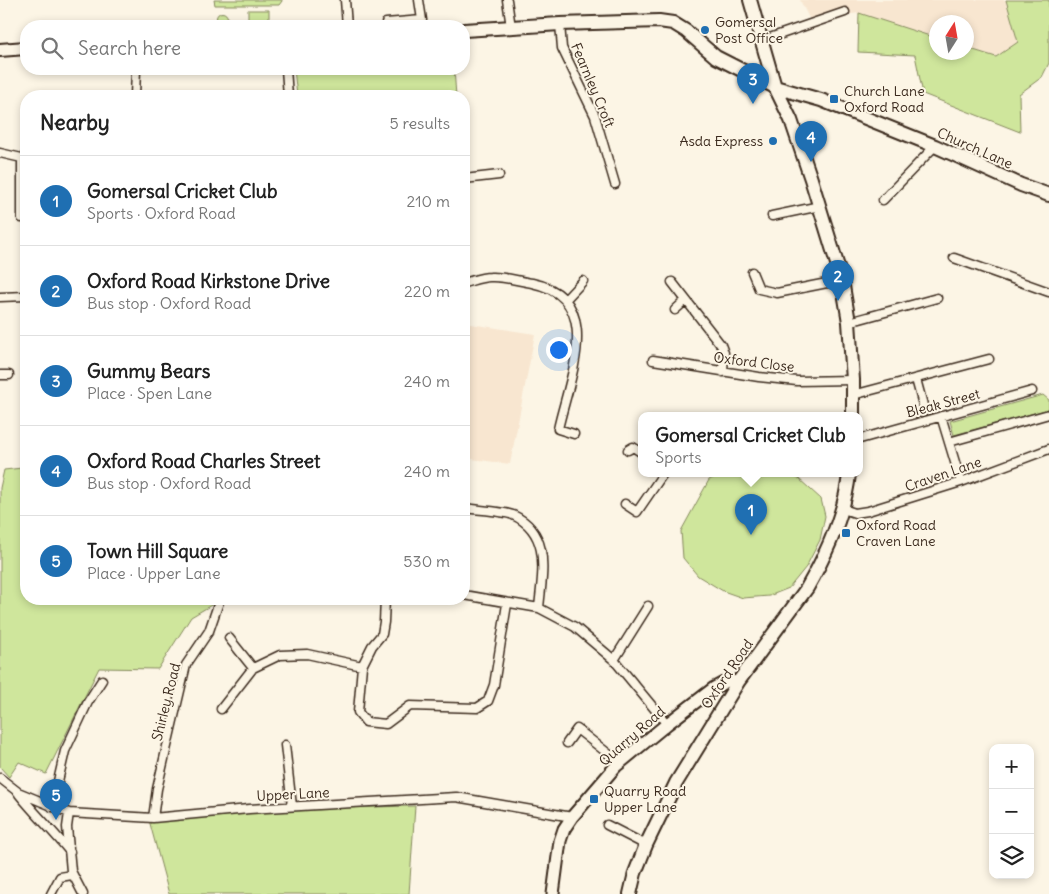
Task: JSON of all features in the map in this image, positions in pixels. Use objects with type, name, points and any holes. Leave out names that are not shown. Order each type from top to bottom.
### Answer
[{"type":"main road","points":[[750,0],[775,87],[791,120],[820,206],[842,280],[849,322],[853,412]]},
{"type":"main road","name":"Church Lane","points":[[470,30],[560,24],[659,21],[674,24],[686,31],[716,57],[775,87],[821,100],[935,146],[1021,185],[1049,195]]},
{"type":"main road","points":[[0,50],[20,48]]},
{"type":"main road","name":"Oxford Road","points":[[630,894],[635,873],[646,845],[676,783],[738,682],[807,588],[816,572],[843,509],[849,477]]},
{"type":"street","points":[[345,0],[347,20]]},
{"type":"street","points":[[419,0],[422,20]]},
{"type":"street","points":[[506,0],[511,27]]},
{"type":"street","points":[[761,41],[845,12]]},
{"type":"street","name":"Fearnley Croft","points":[[560,24],[562,48],[595,116],[615,184]]},
{"type":"street","points":[[134,90],[136,75]]},
{"type":"street","points":[[286,75],[288,90]]},
{"type":"street","points":[[883,200],[935,146]]},
{"type":"street","points":[[0,152],[20,157]]},
{"type":"street","points":[[470,178],[499,175]]},
{"type":"street","points":[[772,216],[820,206]]},
{"type":"street","points":[[954,258],[1049,292]]},
{"type":"street","points":[[752,272],[759,289],[777,293],[842,280]]},
{"type":"street","points":[[470,281],[490,276],[538,284],[566,299],[575,317],[578,335],[577,352],[558,429],[574,434]]},
{"type":"street","points":[[566,299],[583,281]]},
{"type":"street","points":[[672,282],[721,345],[724,354],[722,372]]},
{"type":"street","points":[[0,297],[20,296]]},
{"type":"street","points":[[849,322],[937,298]]},
{"type":"street","points":[[675,310],[686,300]]},
{"type":"street","points":[[853,395],[916,379],[981,366],[989,359]]},
{"type":"street","name":"Oxford Close","points":[[653,360],[791,381],[853,380]]},
{"type":"street","points":[[0,375],[10,375]]},
{"type":"street","points":[[916,379],[923,405]]},
{"type":"street","name":"Bleak Street","points":[[863,438],[1032,391]]},
{"type":"street","points":[[949,442],[1049,414]]},
{"type":"street","points":[[941,416],[961,482]]},
{"type":"street","points":[[632,446],[638,450]]},
{"type":"street","name":"Craven Lane","points":[[843,509],[855,512],[868,511],[961,482],[1049,449]]},
{"type":"street","points":[[625,504],[637,512],[661,477]]},
{"type":"street","points":[[470,509],[513,515],[531,528],[541,545],[543,568],[539,608]]},
{"type":"street","points":[[470,596],[539,608],[575,627],[614,660],[667,724]]},
{"type":"street","points":[[385,605],[382,634],[372,646],[362,666],[358,712],[366,722],[386,724],[410,706],[477,708],[488,701],[494,685],[507,604]]},
{"type":"street","name":"Shirley Road","points":[[153,818],[157,789],[186,665],[210,631],[218,605]]},
{"type":"street","points":[[614,660],[648,606]]},
{"type":"street","points":[[229,638],[254,668]]},
{"type":"street","points":[[221,709],[254,668],[280,655],[307,654],[362,666]]},
{"type":"street","points":[[52,807],[65,751],[88,702],[102,680]]},
{"type":"street","name":"Quarry Road","points":[[552,894],[560,841],[564,829],[572,817],[620,763],[667,724],[714,688],[727,681],[738,682]]},
{"type":"street","points":[[567,743],[577,729],[620,763]]},
{"type":"street","points":[[285,745],[292,806]]},
{"type":"street","name":"Upper Lane","points":[[0,778],[18,792],[69,813],[153,818],[292,806],[456,797],[572,817]]},
{"type":"street","name":"Upper Lane","points":[[18,792],[35,814],[58,836],[70,852]]},
{"type":"street","points":[[69,813],[68,827],[72,875],[82,894]]},
{"type":"street","points":[[607,825],[646,845]]},
{"type":"street","points":[[51,894],[60,877],[72,875]]},
{"type":"shaded area","points":[[800,0],[1006,0],[1018,42],[996,57],[974,50],[974,15],[929,15],[929,36],[859,13],[810,20]]},
{"type":"shaded area","points":[[470,324],[535,334],[510,464],[470,459]]},
{"type":"green space","points":[[214,0],[282,1],[279,5],[215,5]]},
{"type":"green space","points":[[1006,0],[1049,0],[1049,63],[1042,77],[1019,94],[1020,132],[923,94],[915,55],[858,52],[859,13],[929,36],[929,60],[974,60],[974,50],[996,57],[1018,42]]},
{"type":"green space","points":[[248,10],[269,10],[269,20],[248,20]]},
{"type":"green space","points":[[222,12],[227,16],[227,20],[217,20],[216,18]]},
{"type":"green space","points":[[295,75],[454,75],[456,90],[296,90]]},
{"type":"green space","points":[[1043,395],[1049,400],[1049,409],[954,435],[950,421]]},
{"type":"green space","points":[[20,468],[20,605],[211,605],[191,617],[158,669],[99,668],[46,774],[19,762],[9,777],[0,767],[0,488],[4,470]]},
{"type":"green space","points":[[715,477],[795,477],[821,499],[825,516],[820,540],[806,567],[789,588],[769,596],[743,598],[723,591],[698,576],[683,558],[681,531],[709,480]]},
{"type":"green space","points":[[415,806],[409,894],[169,894],[149,820],[285,809]]},
{"type":"place","name":"Gomersal Post Office","points":[[705,30]]},
{"type":"place","name":"Church Lane Oxford Road","points":[[834,99]]},
{"type":"place","name":"Gummy Bears","points":[[753,104]]},
{"type":"place","name":"Asda Express","points":[[773,141]]},
{"type":"place","name":"Oxford Road Charles Street","points":[[811,162]]},
{"type":"place","name":"Oxford Road Kirkstone Drive","points":[[838,301]]},
{"type":"place","name":"Oxford Road Craven Lane","points":[[846,533]]},
{"type":"place","name":"Gomersal Cricket Club","points":[[751,535]]},
{"type":"place","name":"Quarry Road Upper Lane","points":[[594,799]]},
{"type":"place","name":"Town Hill Square","points":[[56,820]]}]
